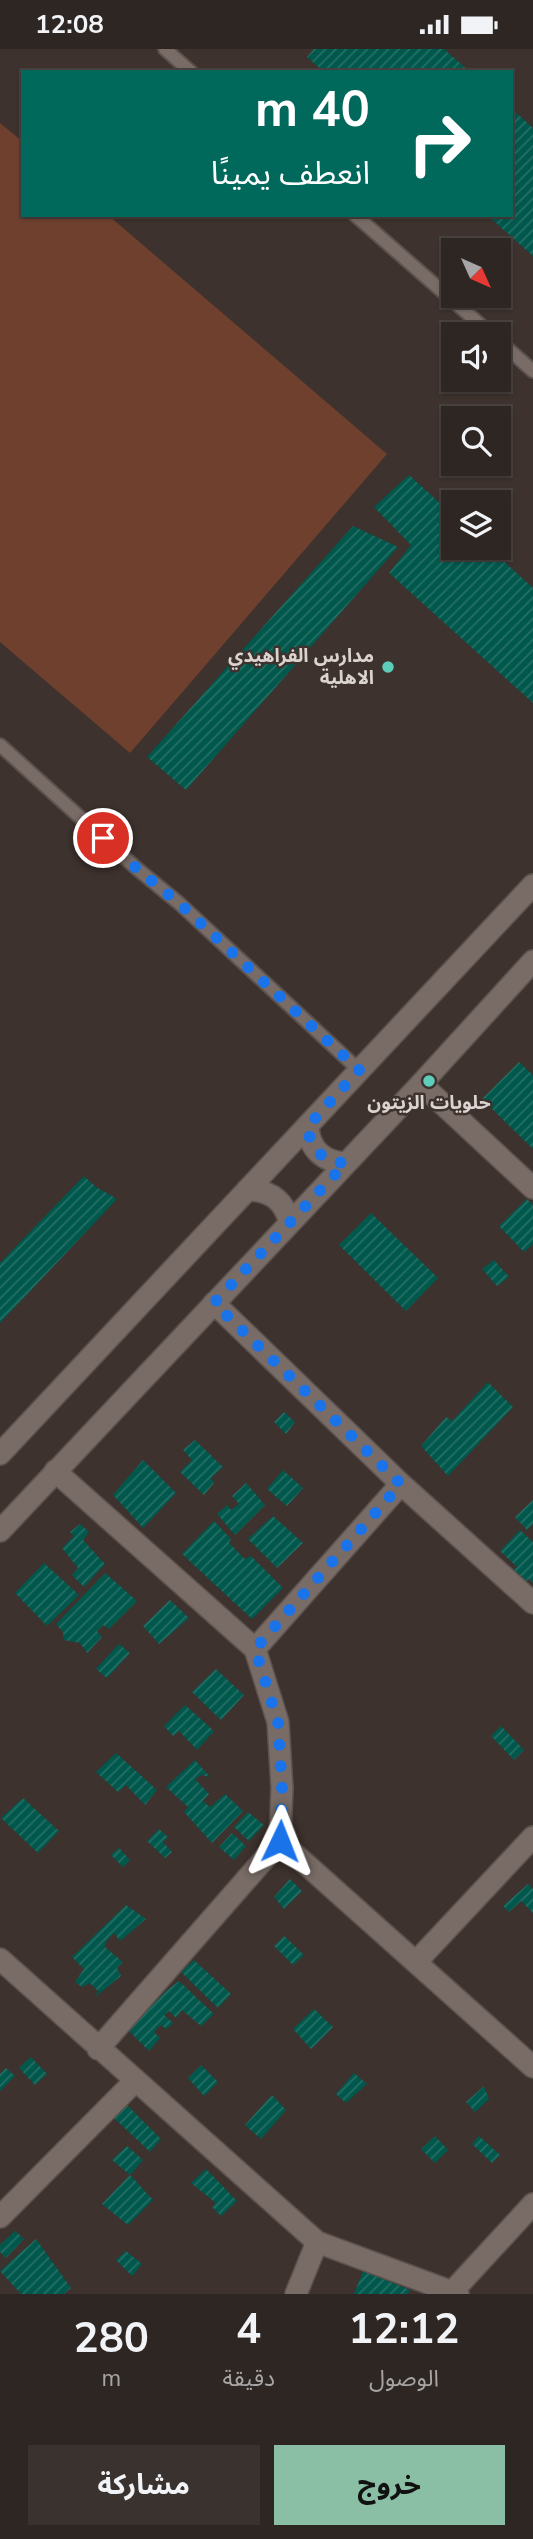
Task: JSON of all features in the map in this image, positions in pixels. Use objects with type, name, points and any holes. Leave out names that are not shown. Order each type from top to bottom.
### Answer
[{"type":"street","points":[[0,1454],[533,885]]},
{"type":"street","points":[[0,1531],[421,1084],[533,961]]},
{"type":"street","points":[[421,1084],[533,1188]]},
{"type":"street","points":[[308,1126],[312,1146],[318,1153],[327,1159],[346,1163]]},
{"type":"street","points":[[247,1190],[271,1193],[287,1211],[290,1223]]},
{"type":"street","points":[[214,1303],[401,1484],[533,1603]]},
{"type":"street","points":[[55,1471],[255,1649],[278,1722],[282,1788],[280,1841],[98,2049]]},
{"type":"street","points":[[255,1649],[401,1484]]},
{"type":"street","points":[[416,1962],[533,1837]]},
{"type":"street","points":[[280,1841],[533,2067]]},
{"type":"street","points":[[0,1959],[317,2242],[455,2293],[533,2204]]},
{"type":"street","points":[[0,2217],[135,2081]]},
{"type":"street","points":[[296,2294],[317,2242]]},
{"type":"lane","points":[[165,49],[189,70]]},
{"type":"lane","points":[[357,217],[477,322]]},
{"type":"lane","points":[[511,352],[533,371]]},
{"type":"lane","points":[[0,745],[180,904],[359,1070]]},
{"type":"shaded area","points":[[0,123],[21,140],[21,217],[110,217],[387,454],[130,753],[0,642]]},
{"type":"building","points":[[314,49],[444,49],[468,70],[322,70],[307,57]]},
{"type":"building","points":[[513,110],[533,128],[533,256],[489,217],[513,217]]},
{"type":"building","points":[[409,475],[441,504],[441,560],[502,560],[533,588],[533,703],[389,573],[411,545],[374,507]]},
{"type":"building","points":[[353,526],[398,547],[186,790],[147,757]]},
{"type":"building","points":[[519,1062],[533,1075],[533,1149],[482,1099]]},
{"type":"building","points":[[84,1176],[96,1187],[117,1199],[0,1323],[0,1263]]},
{"type":"building","points":[[527,1199],[533,1205],[533,1244],[524,1252],[499,1226]]},
{"type":"building","points":[[371,1213],[438,1278],[406,1311],[339,1245]]},
{"type":"building","points":[[494,1260],[509,1277],[497,1286],[482,1269]]},
{"type":"building","points":[[488,1382],[513,1407],[448,1476],[421,1446],[446,1417],[452,1421]]},
{"type":"building","points":[[284,1412],[295,1422],[286,1434],[274,1422]]},
{"type":"building","points":[[195,1440],[223,1467],[211,1478],[214,1483],[204,1495],[180,1472],[192,1460],[183,1450]]},
{"type":"building","points":[[143,1460],[176,1493],[143,1528],[113,1495]]},
{"type":"building","points":[[283,1470],[303,1488],[287,1506],[267,1489]]},
{"type":"building","points":[[246,1483],[265,1505],[235,1535],[217,1514],[227,1505],[231,1510],[239,1504],[232,1496]]},
{"type":"building","points":[[533,1500],[533,1524],[527,1530],[515,1517]]},
{"type":"building","points":[[273,1516],[303,1543],[277,1568],[248,1539]]},
{"type":"building","points":[[214,1521],[231,1539],[229,1543],[245,1559],[251,1556],[283,1588],[252,1619],[182,1554]]},
{"type":"building","points":[[80,1524],[89,1532],[83,1540],[105,1564],[84,1587],[72,1575],[78,1568],[62,1548],[74,1536],[70,1532]]},
{"type":"building","points":[[520,1530],[533,1542],[533,1583],[528,1579],[526,1582],[513,1570],[517,1567],[500,1551]]},
{"type":"building","points":[[44,1563],[79,1595],[47,1626],[15,1593]]},
{"type":"building","points":[[105,1573],[137,1601],[109,1629],[103,1625],[97,1631],[102,1637],[87,1653],[80,1643],[64,1640],[63,1632],[56,1624]]},
{"type":"building","points":[[170,1600],[189,1618],[159,1644],[143,1626]]},
{"type":"building","points":[[119,1644],[130,1653],[107,1678],[96,1669]]},
{"type":"building","points":[[216,1669],[244,1695],[221,1720],[192,1692]]},
{"type":"building","points":[[185,1705],[214,1731],[197,1750],[179,1731],[173,1736],[164,1726]]},
{"type":"building","points":[[501,1726],[524,1750],[514,1760],[491,1736]]},
{"type":"building","points":[[116,1753],[157,1790],[145,1805],[126,1785],[118,1792],[96,1772]]},
{"type":"building","points":[[195,1760],[210,1777],[201,1775],[195,1779],[209,1794],[203,1801],[210,1807],[225,1794],[243,1811],[212,1843],[184,1812],[188,1807],[166,1787]]},
{"type":"building","points":[[23,1798],[59,1831],[38,1853],[1,1818]]},
{"type":"building","points":[[248,1812],[264,1825],[249,1841],[234,1827]]},
{"type":"building","points":[[159,1829],[168,1837],[163,1842],[172,1852],[165,1858],[147,1841]]},
{"type":"building","points":[[232,1833],[246,1846],[234,1860],[219,1847]]},
{"type":"building","points":[[119,1848],[130,1860],[123,1867],[111,1855]]},
{"type":"building","points":[[290,1879],[302,1891],[284,1909],[274,1897]]},
{"type":"building","points":[[528,1884],[533,1889],[533,1913],[521,1901],[509,1912],[503,1906]]},
{"type":"building","points":[[126,1905],[146,1919],[120,1941],[114,1933],[107,1940],[105,1947],[123,1962],[117,1968],[121,1976],[95,1997],[98,1991],[90,1983],[82,1987],[75,1982],[84,1969],[72,1957]]},
{"type":"building","points":[[284,1936],[304,1955],[293,1965],[274,1946]]},
{"type":"building","points":[[194,1960],[231,1994],[218,2008],[181,1972]]},
{"type":"building","points":[[179,1981],[214,2014],[201,2026],[182,2010],[176,2018],[169,2011],[164,2015],[173,2023],[167,2029],[160,2025],[154,2032],[160,2038],[149,2051],[128,2030]]},
{"type":"building","points":[[314,2009],[333,2027],[311,2049],[293,2029]]},
{"type":"building","points":[[31,2057],[47,2074],[35,2085],[19,2068]]},
{"type":"building","points":[[201,2065],[218,2082],[204,2096],[188,2078]]},
{"type":"building","points":[[6,2068],[15,2076],[0,2091],[0,2074]]},
{"type":"building","points":[[354,2073],[367,2084],[346,2103],[336,2094]]},
{"type":"building","points":[[484,2086],[489,2099],[475,2112],[466,2102]]},
{"type":"building","points":[[272,2095],[286,2110],[261,2139],[245,2125]]},
{"type":"building","points":[[127,2105],[161,2139],[150,2152],[114,2118]]},
{"type":"building","points":[[435,2136],[448,2150],[435,2163],[421,2149]]},
{"type":"building","points":[[479,2136],[500,2155],[492,2163],[472,2144]]},
{"type":"building","points":[[127,2146],[143,2160],[130,2175],[112,2160]]},
{"type":"building","points":[[206,2169],[237,2201],[221,2216],[212,2207],[216,2203],[191,2183]]},
{"type":"building","points":[[130,2175],[153,2200],[128,2225],[102,2204]]},
{"type":"building","points":[[15,2231],[24,2239],[6,2258],[0,2252],[0,2245]]},
{"type":"building","points":[[36,2239],[71,2288],[64,2294],[21,2294],[0,2271]]},
{"type":"building","points":[[126,2251],[142,2264],[132,2276],[116,2260]]},
{"type":"building","points":[[363,2271],[410,2290],[408,2294],[354,2294]]},
{"type":"place","name":"مدارس الفراهيدي الاهلية","points":[[388,667]]},
{"type":"place","name":"حلويات الزيتون","points":[[429,1081]]},
{"type":"route","points":[[103,838],[180,904],[359,1070],[308,1126],[308,1136],[318,1153],[336,1163],[346,1163],[214,1303],[401,1484],[255,1649],[278,1722],[282,1788],[280,1841]]}]
